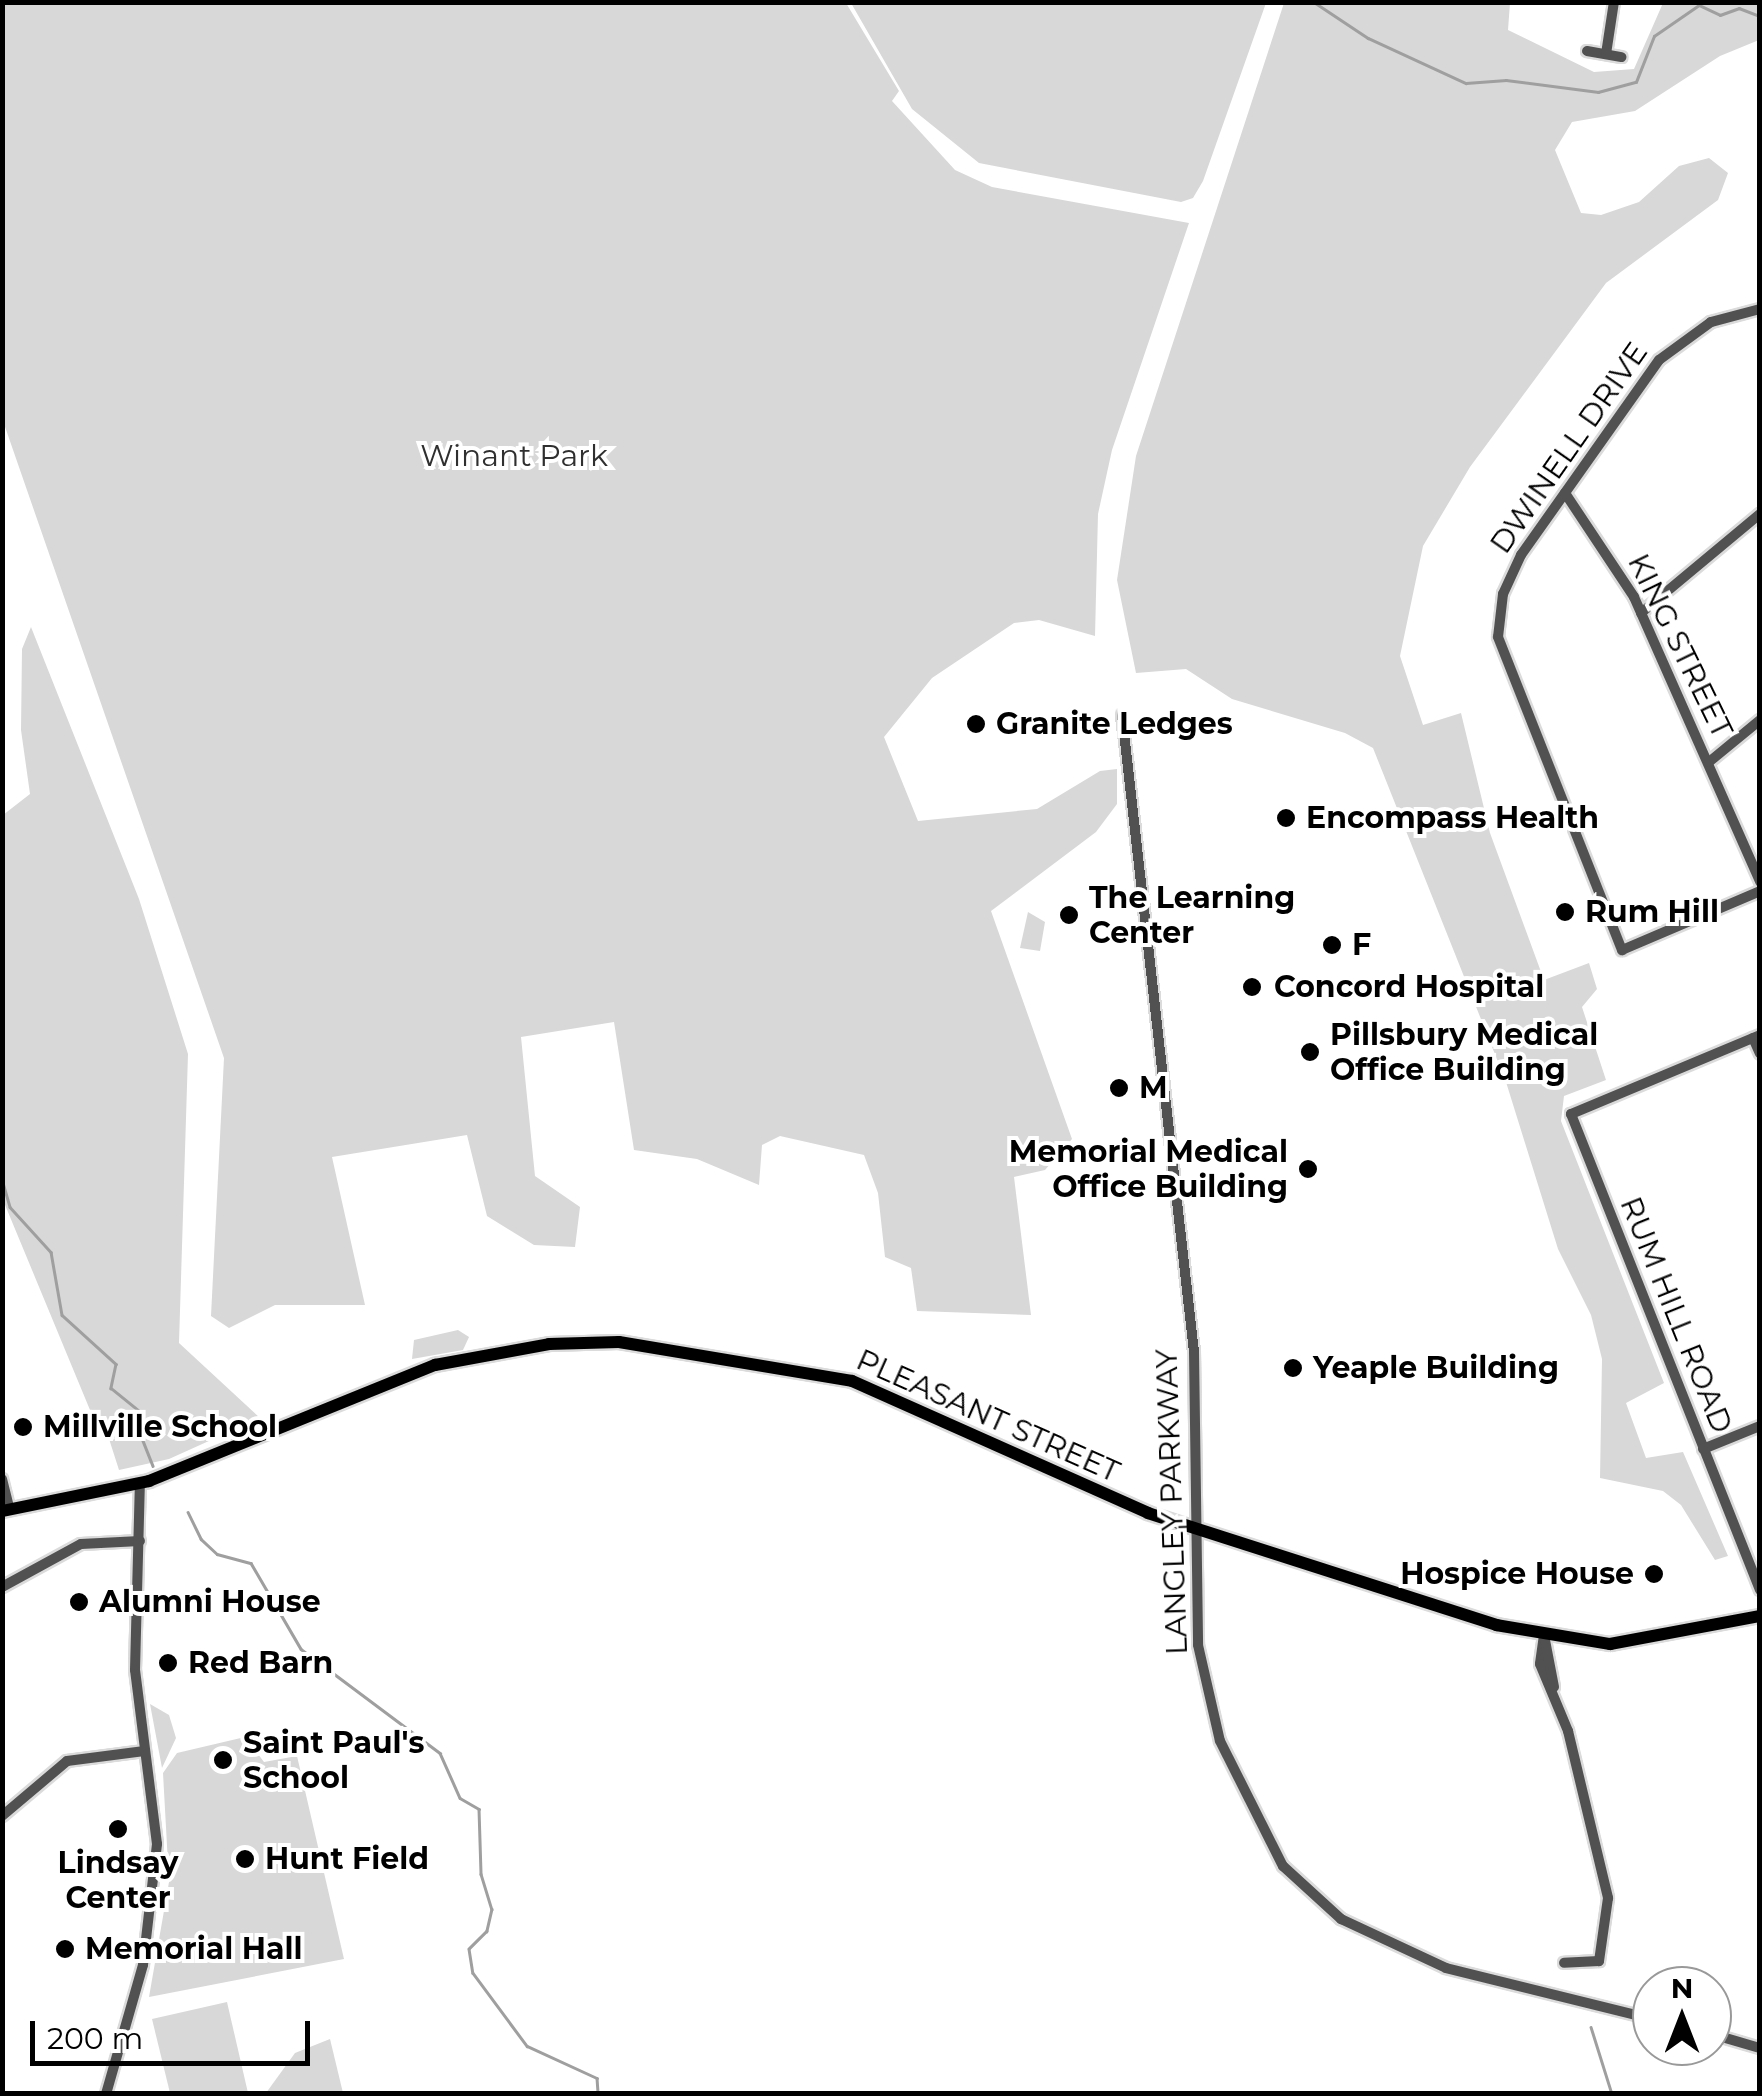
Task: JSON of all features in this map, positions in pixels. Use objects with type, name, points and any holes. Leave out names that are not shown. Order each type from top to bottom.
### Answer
[{"type":"main road","name":"PLEASANT STREET","points":[[6,1511],[140,1484],[410,1372],[529,1346],[619,1342],[852,1380],[1148,1513],[1428,1606],[1544,1635],[1624,1644],[1760,1616]]},
{"type":"street","points":[[1606,54],[1614,2]]},
{"type":"street","points":[[1587,51],[1621,57]]},
{"type":"street","name":"DWINELL DRIVE","points":[[1760,309],[1711,322],[1675,345],[1510,574],[1498,637],[1622,950],[1760,890]]},
{"type":"street","name":"KING STREET","points":[[1566,493],[1641,613],[1760,882]]},
{"type":"street","points":[[1641,613],[1760,514]]},
{"type":"street","name":"LANGLEY PARKWAY","points":[[1122,715],[1194,1352],[1193,1527],[1198,1645],[1212,1719],[1241,1792],[1306,1892],[1379,1942],[1412,1956],[1632,2014]]},
{"type":"street","points":[[1709,762],[1760,720]]},
{"type":"street","points":[[1756,1036],[1760,1054]]},
{"type":"street","name":"RUM HILL ROAD","points":[[1756,1036],[1570,1114],[1760,1590]]},
{"type":"street","points":[[1703,1449],[1760,1426]]},
{"type":"street","points":[[2,1479],[6,1511]]},
{"type":"street","points":[[106,2094],[153,1911],[157,1843],[135,1670],[140,1484]]},
{"type":"street","points":[[2,1587],[69,1548],[140,1541]]},
{"type":"street","points":[[1544,1635],[1608,1904],[1599,1962],[1564,1963]]},
{"type":"street","points":[[2,1816],[67,1761],[144,1751]]},
{"type":"street","points":[[1732,2040],[1760,2048]]},
{"type":"green space","name":"Winant Park","points":[[2,3],[846,3],[899,91],[892,101],[955,170],[992,187],[1189,223],[1112,450],[1098,514],[1095,636],[1039,620],[1014,623],[932,678],[884,737],[918,821],[1037,809],[1100,771],[1117,769],[1117,804],[1096,832],[991,911],[1072,1139],[1045,1170],[1014,1177],[1031,1315],[917,1311],[911,1268],[885,1257],[878,1193],[864,1155],[780,1136],[762,1145],[759,1185],[697,1159],[634,1150],[614,1022],[521,1037],[535,1176],[580,1207],[575,1247],[534,1245],[487,1216],[467,1135],[332,1157],[365,1305],[275,1305],[229,1328],[211,1316],[224,1058],[3,421]]},
{"type":"green space","points":[[851,3],[1266,3],[1203,181],[1193,198],[1181,202],[979,163],[912,109]]},
{"type":"green space","points":[[1284,3],[1510,3],[1508,30],[1594,72],[1634,69],[1663,3],[1759,3],[1759,40],[1720,56],[1635,111],[1572,122],[1555,150],[1581,213],[1601,215],[1639,202],[1679,166],[1709,158],[1728,173],[1718,200],[1606,283],[1470,467],[1423,546],[1400,656],[1423,725],[1461,713],[1490,833],[1544,980],[1589,963],[1597,989],[1582,1007],[1606,1080],[1564,1096],[1561,1121],[1664,1383],[1626,1403],[1646,1458],[1683,1452],[1728,1556],[1715,1560],[1681,1505],[1663,1491],[1600,1478],[1602,1359],[1591,1315],[1558,1249],[1506,1082],[1373,748],[1345,733],[1232,699],[1186,669],[1136,673],[1117,580],[1136,456]]},
{"type":"green space","points":[[31,627],[139,899],[188,1054],[179,1343],[260,1418],[169,1459],[119,1470],[102,1417],[90,1410],[3,1200],[3,815],[30,794],[21,730],[22,649]]},
{"type":"green space","points":[[1028,912],[1045,922],[1040,951],[1020,948]]},
{"type":"green space","points":[[458,1330],[469,1337],[463,1350],[412,1359],[414,1340]]},
{"type":"green space","points":[[150,1704],[169,1715],[176,1738],[162,1768]]},
{"type":"green space","name":"Hunt Field","points":[[245,1737],[264,1762],[297,1756],[344,1959],[149,1997],[169,1882],[163,1773],[177,1753]]},
{"type":"green space","points":[[227,2002],[248,2093],[170,2093],[152,2019]]},
{"type":"green space","points":[[330,2039],[343,2093],[266,2093],[295,2053]]},
{"type":"waterway","points":[[1314,2],[1368,38],[1466,83],[1506,80],[1598,92],[1636,82],[1654,36],[1699,5],[1720,15],[1739,8],[1760,16]]},
{"type":"waterway","points":[[2,1179],[10,1207],[51,1252],[62,1315],[116,1364],[111,1388],[141,1412],[136,1423],[153,1466]]},
{"type":"waterway","points":[[188,1512],[201,1539],[217,1554],[251,1563],[301,1649],[440,1753],[460,1798],[479,1809],[481,1874],[492,1909],[487,1931],[469,1949],[473,1973],[527,2046],[597,2078],[598,2094]]},
{"type":"waterway","points":[[1591,2027],[1612,2094]]},
{"type":"place","name":"Granite Ledges","points":[[976,724]]},
{"type":"place","name":"Encompass Health","points":[[1286,818]]},
{"type":"place","name":"Rum Hill","points":[[1565,912]]},
{"type":"place","name":"The Learning Center","points":[[1069,915]]},
{"type":"place","name":"F","points":[[1332,945]]},
{"type":"place","name":"Concord Hospital","points":[[1252,987]]},
{"type":"place","name":"Pillsbury Medical Office Building","points":[[1310,1052]]},
{"type":"place","name":"M","points":[[1119,1088]]},
{"type":"place","name":"Memorial Medical Office Building","points":[[1308,1169]]},
{"type":"place","name":"Yeaple Building","points":[[1293,1368]]},
{"type":"place","name":"Millville School","points":[[23,1427]]},
{"type":"place","name":"Hospice House","points":[[1654,1574]]},
{"type":"place","name":"Alumni House","points":[[79,1602]]},
{"type":"place","name":"Red Barn","points":[[168,1663]]},
{"type":"place","name":"Saint Paul's School","points":[[223,1760]]},
{"type":"place","name":"Lindsay Center","points":[[118,1829]]},
{"type":"place","name":"Hunt Field","points":[[245,1859]]},
{"type":"place","name":"Memorial Hall","points":[[65,1949]]}]
